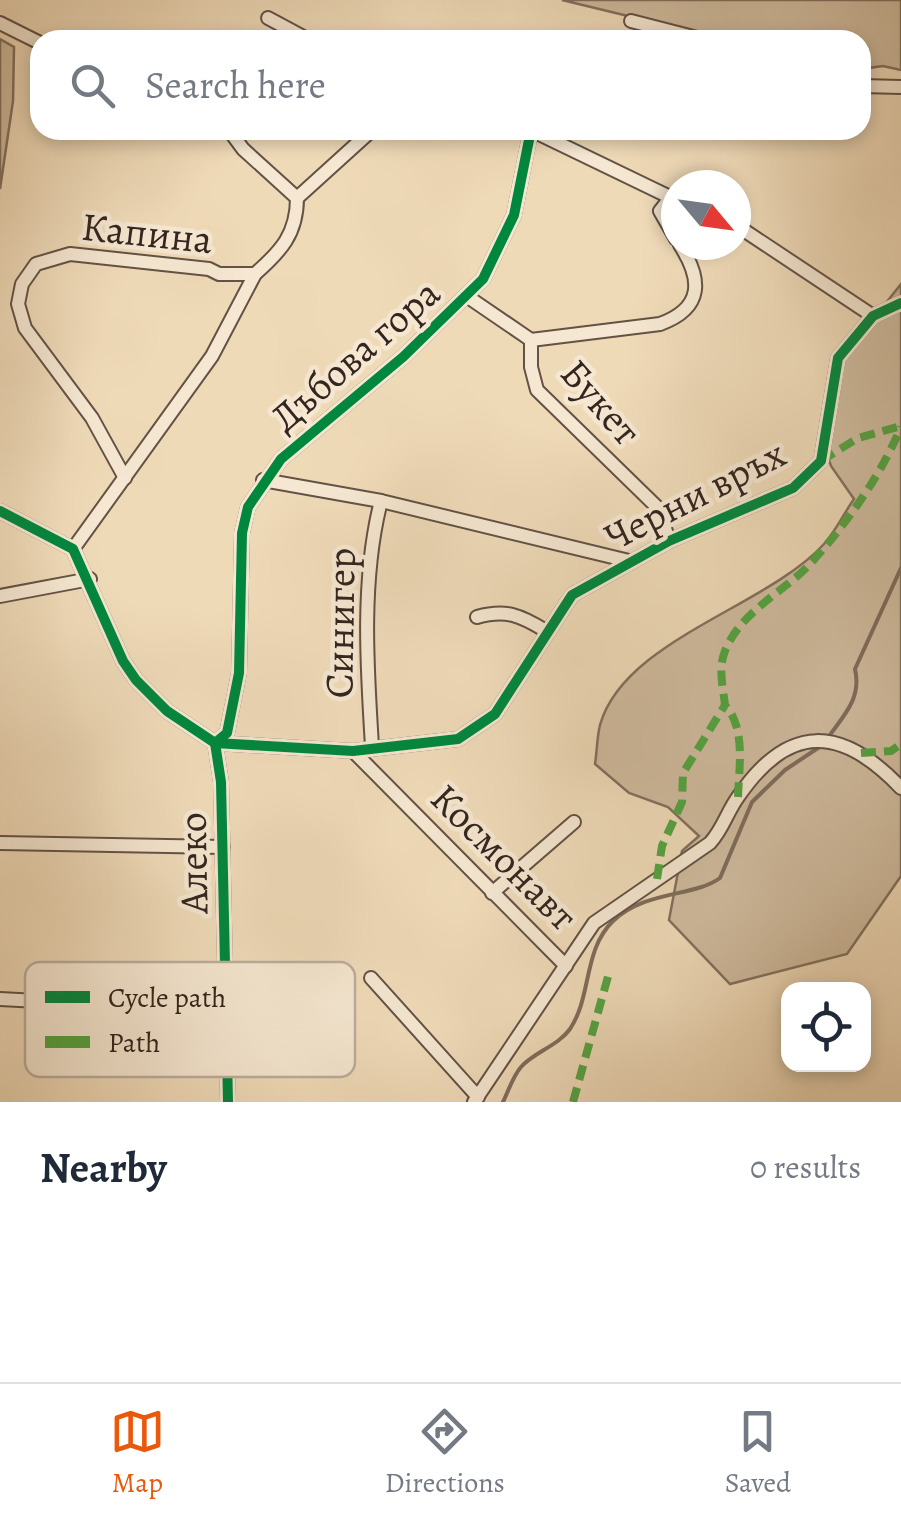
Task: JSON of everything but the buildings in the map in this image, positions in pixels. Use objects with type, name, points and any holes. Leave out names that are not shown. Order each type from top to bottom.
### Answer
[{"type":"street","points":[[268,18],[290,30]]},
{"type":"street","points":[[631,20],[668,30]]},
{"type":"street","points":[[0,24],[30,38]]},
{"type":"street","points":[[871,86],[901,87]]},
{"type":"street","points":[[237,140],[296,198],[361,140]]},
{"type":"street","name":"Дъбова гора","points":[[216,743],[227,733],[239,673],[242,533],[248,507],[281,459],[468,297],[492,265],[514,216],[529,140]]},
{"type":"street","points":[[552,140],[661,192]]},
{"type":"street","name":"Капина","points":[[125,478],[92,418],[26,328],[18,304],[22,284],[36,264],[70,254],[209,269],[219,274],[254,274],[289,241],[295,228],[296,198]]},
{"type":"street","points":[[751,234],[874,316]]},
{"type":"street","name":"Букет","points":[[669,542],[659,509],[537,390],[530,367],[531,340],[660,324],[676,318],[695,292],[697,277],[688,260]]},
{"type":"street","points":[[0,510],[73,549],[212,356],[254,274]]},
{"type":"street","points":[[468,297],[531,340]]},
{"type":"street","name":"Черни връх","points":[[73,549],[90,578],[122,660],[136,680],[167,711],[216,743],[353,751],[458,739],[495,714],[572,595],[669,542],[793,488],[820,460],[838,358],[874,316],[901,303]]},
{"type":"street","points":[[263,480],[382,502],[630,561]]},
{"type":"street","name":"Синигер","points":[[372,746],[368,679],[372,537],[382,502]]},
{"type":"street","points":[[0,596],[90,578]]},
{"type":"street","points":[[476,617],[501,610],[521,616],[546,632]]},
{"type":"street","points":[[371,978],[476,1099],[594,922],[710,843],[721,831],[738,797],[772,760],[812,738],[833,742],[879,764],[901,788]]},
{"type":"street","name":"Алеко","points":[[216,743],[225,962]]},
{"type":"street","name":"Космонавт","points":[[353,751],[566,966]]},
{"type":"street","points":[[492,893],[574,822]]},
{"type":"street","points":[[0,843],[223,847]]},
{"type":"street","points":[[0,999],[25,1000]]},
{"type":"street","name":"Алеко","points":[[227,1077],[228,1102]]},
{"type":"shaded area","points":[[562,0],[901,0],[901,70],[871,68],[871,30],[686,30]]},
{"type":"shaded area","points":[[0,39],[14,47],[13,101],[0,189]]},
{"type":"shaded area","points":[[901,284],[901,876],[847,954],[730,984],[669,920],[682,851],[699,836],[668,807],[629,793],[595,764],[600,725],[614,695],[637,670],[666,647],[799,566],[832,533],[854,499],[831,466],[821,437],[847,352]]},
{"type":"waterway","points":[[827,739],[853,698],[855,669],[901,568]]},
{"type":"waterway","points":[[503,1102],[521,1067],[570,1029],[582,1002],[597,945],[613,921],[640,904],[720,878],[752,802],[785,770],[821,746]]},
{"type":"marked path","points":[[821,461],[858,438],[901,426]]},
{"type":"marked path","points":[[738,797],[739,736],[725,705],[721,671],[725,651],[741,625],[800,574],[837,532],[873,481],[901,427]]},
{"type":"marked path","points":[[657,879],[662,846],[682,802],[683,773],[725,705]]},
{"type":"marked path","points":[[861,753],[891,751],[901,744]]},
{"type":"marked path","points":[[573,1102],[609,973]]},
{"type":"cycle path","points":[[225,962],[221,782],[215,743],[227,733],[239,673],[242,533],[248,507],[281,459],[403,357],[483,279],[514,215],[529,140]]},
{"type":"cycle path","points":[[0,511],[73,549],[123,661],[136,680],[167,711],[215,743],[353,751],[458,739],[495,714],[572,595],[669,541],[793,488],[821,461],[838,358],[873,316],[901,303]]},
{"type":"cycle path","points":[[227,1077],[228,1102]]}]
